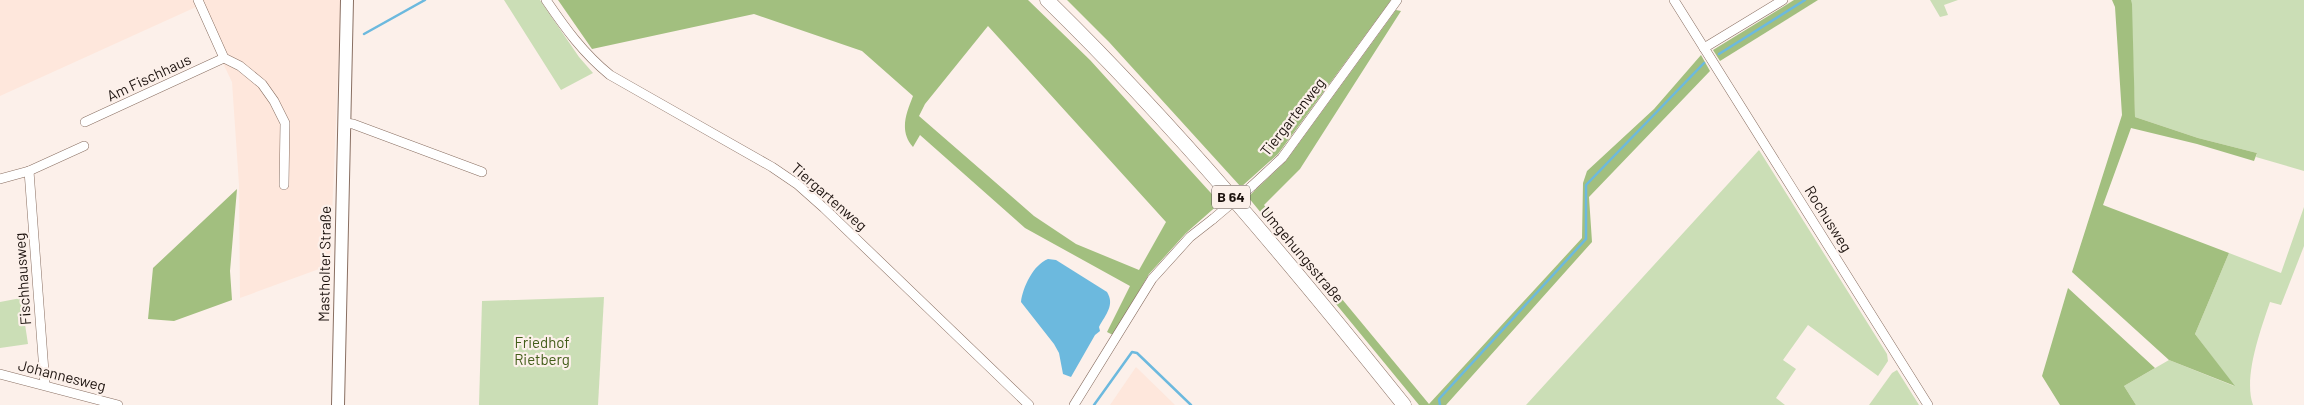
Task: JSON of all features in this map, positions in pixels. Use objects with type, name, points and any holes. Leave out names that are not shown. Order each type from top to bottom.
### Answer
[{"type":"main road","name":"Umgehungsstraße","points":[[1047,0],[1099,51],[1216,180],[1320,300],[1404,405]]},
{"type":"street","points":[[198,0],[224,58],[240,66],[262,84],[274,101],[285,124],[284,185]]},
{"type":"street","name":"Mastholter Straße","points":[[338,405],[347,0]]},
{"type":"street","name":"Tiergartenweg","points":[[546,0],[574,40],[591,59],[610,75],[772,167],[797,184],[854,236],[1029,405]]},
{"type":"street","name":"Tiergartenweg","points":[[1074,405],[1152,278],[1190,237],[1252,186],[1282,158],[1397,0]]},
{"type":"street","name":"Rochusweg","points":[[1674,0],[1928,405]]},
{"type":"street","points":[[1704,48],[1783,0]]},
{"type":"street","name":"Am Fischhaus","points":[[85,122],[224,58]]},
{"type":"street","points":[[345,123],[353,124],[482,172]]},
{"type":"street","points":[[0,179],[29,171],[84,146]]},
{"type":"street","name":"Fischhausweg","points":[[29,171],[45,385]]},
{"type":"street","name":"Johannesweg","points":[[0,374],[118,405]]},
{"type":"shaded area","points":[[0,0],[341,0],[330,265],[240,298],[239,185],[232,82],[196,7],[0,96]]},
{"type":"shaded area","points":[[1136,367],[1175,405],[1110,405]]},
{"type":"green space","points":[[504,0],[540,0],[579,57],[593,73],[561,90]]},
{"type":"green space","points":[[558,0],[1028,0],[1090,60],[1220,203],[1186,233],[1149,274],[1113,335],[1107,332],[1130,286],[1025,228],[920,135],[913,147],[906,135],[905,122],[913,96],[862,51],[754,14],[592,49]],"holes":[[[988,26],[1166,222],[1139,270],[1076,244],[1034,216],[919,116],[925,104]]]},
{"type":"green space","points":[[1067,0],[1391,0],[1278,154],[1241,187],[1109,42]]},
{"type":"green space","points":[[1794,0],[1818,0],[1720,61],[1713,50]]},
{"type":"green space","points":[[1930,0],[1958,0],[1944,5],[1948,15],[1940,17]]},
{"type":"green space","points":[[2112,0],[2131,0],[2132,4],[2135,117],[2198,138],[2257,153],[2254,161],[2197,144],[2131,128],[2103,205],[2229,253],[2195,334],[2235,386],[2169,360],[2072,272],[2122,115],[2115,7]]},
{"type":"green space","points":[[2131,0],[2304,0],[2304,171],[2256,157],[2257,153],[2198,138],[2135,117]]},
{"type":"green space","points":[[1396,10],[1401,11],[1300,169],[1264,205],[1429,404],[1582,238],[1583,183],[1587,171],[1654,109],[1701,55],[1710,71],[1589,197],[1592,242],[1446,405],[1419,405],[1248,197],[1286,161]]},
{"type":"green space","points":[[1759,150],[1887,354],[1888,361],[1878,376],[1808,325],[1783,360],[1796,369],[1776,398],[1785,405],[1526,405]]},
{"type":"green space","points":[[237,189],[230,271],[232,300],[174,321],[148,319],[153,268]]},
{"type":"green space","points":[[2304,207],[2304,246],[2281,305],[2270,302],[2254,353],[2250,381],[2250,394],[2253,405],[2136,405],[2124,386],[2169,360],[2234,386],[2195,334],[2229,253],[2281,273]]},
{"type":"green space","points":[[2068,288],[2155,368],[2124,386],[2136,405],[2060,405],[2042,376]]},
{"type":"green space","name":"Friedhof Rietberg","points":[[604,297],[598,405],[479,405],[482,301]]},
{"type":"green space","points":[[21,298],[28,344],[0,348],[0,302]]},
{"type":"green space","points":[[1897,370],[1919,405],[1869,405],[1892,373]]},
{"type":"water","points":[[1048,259],[1056,260],[1107,292],[1110,301],[1109,309],[1099,327],[1100,331],[1095,335],[1071,377],[1063,374],[1059,353],[1054,344],[1021,302],[1024,290],[1033,271]]},
{"type":"waterway","points":[[364,34],[425,0]]},
{"type":"waterway","points":[[1719,54],[1805,0]]},
{"type":"waterway","points":[[1440,405],[1439,399],[1586,239],[1586,185],[1704,63]]},
{"type":"waterway","points":[[1094,405],[1132,352],[1137,353],[1191,405]]}]
